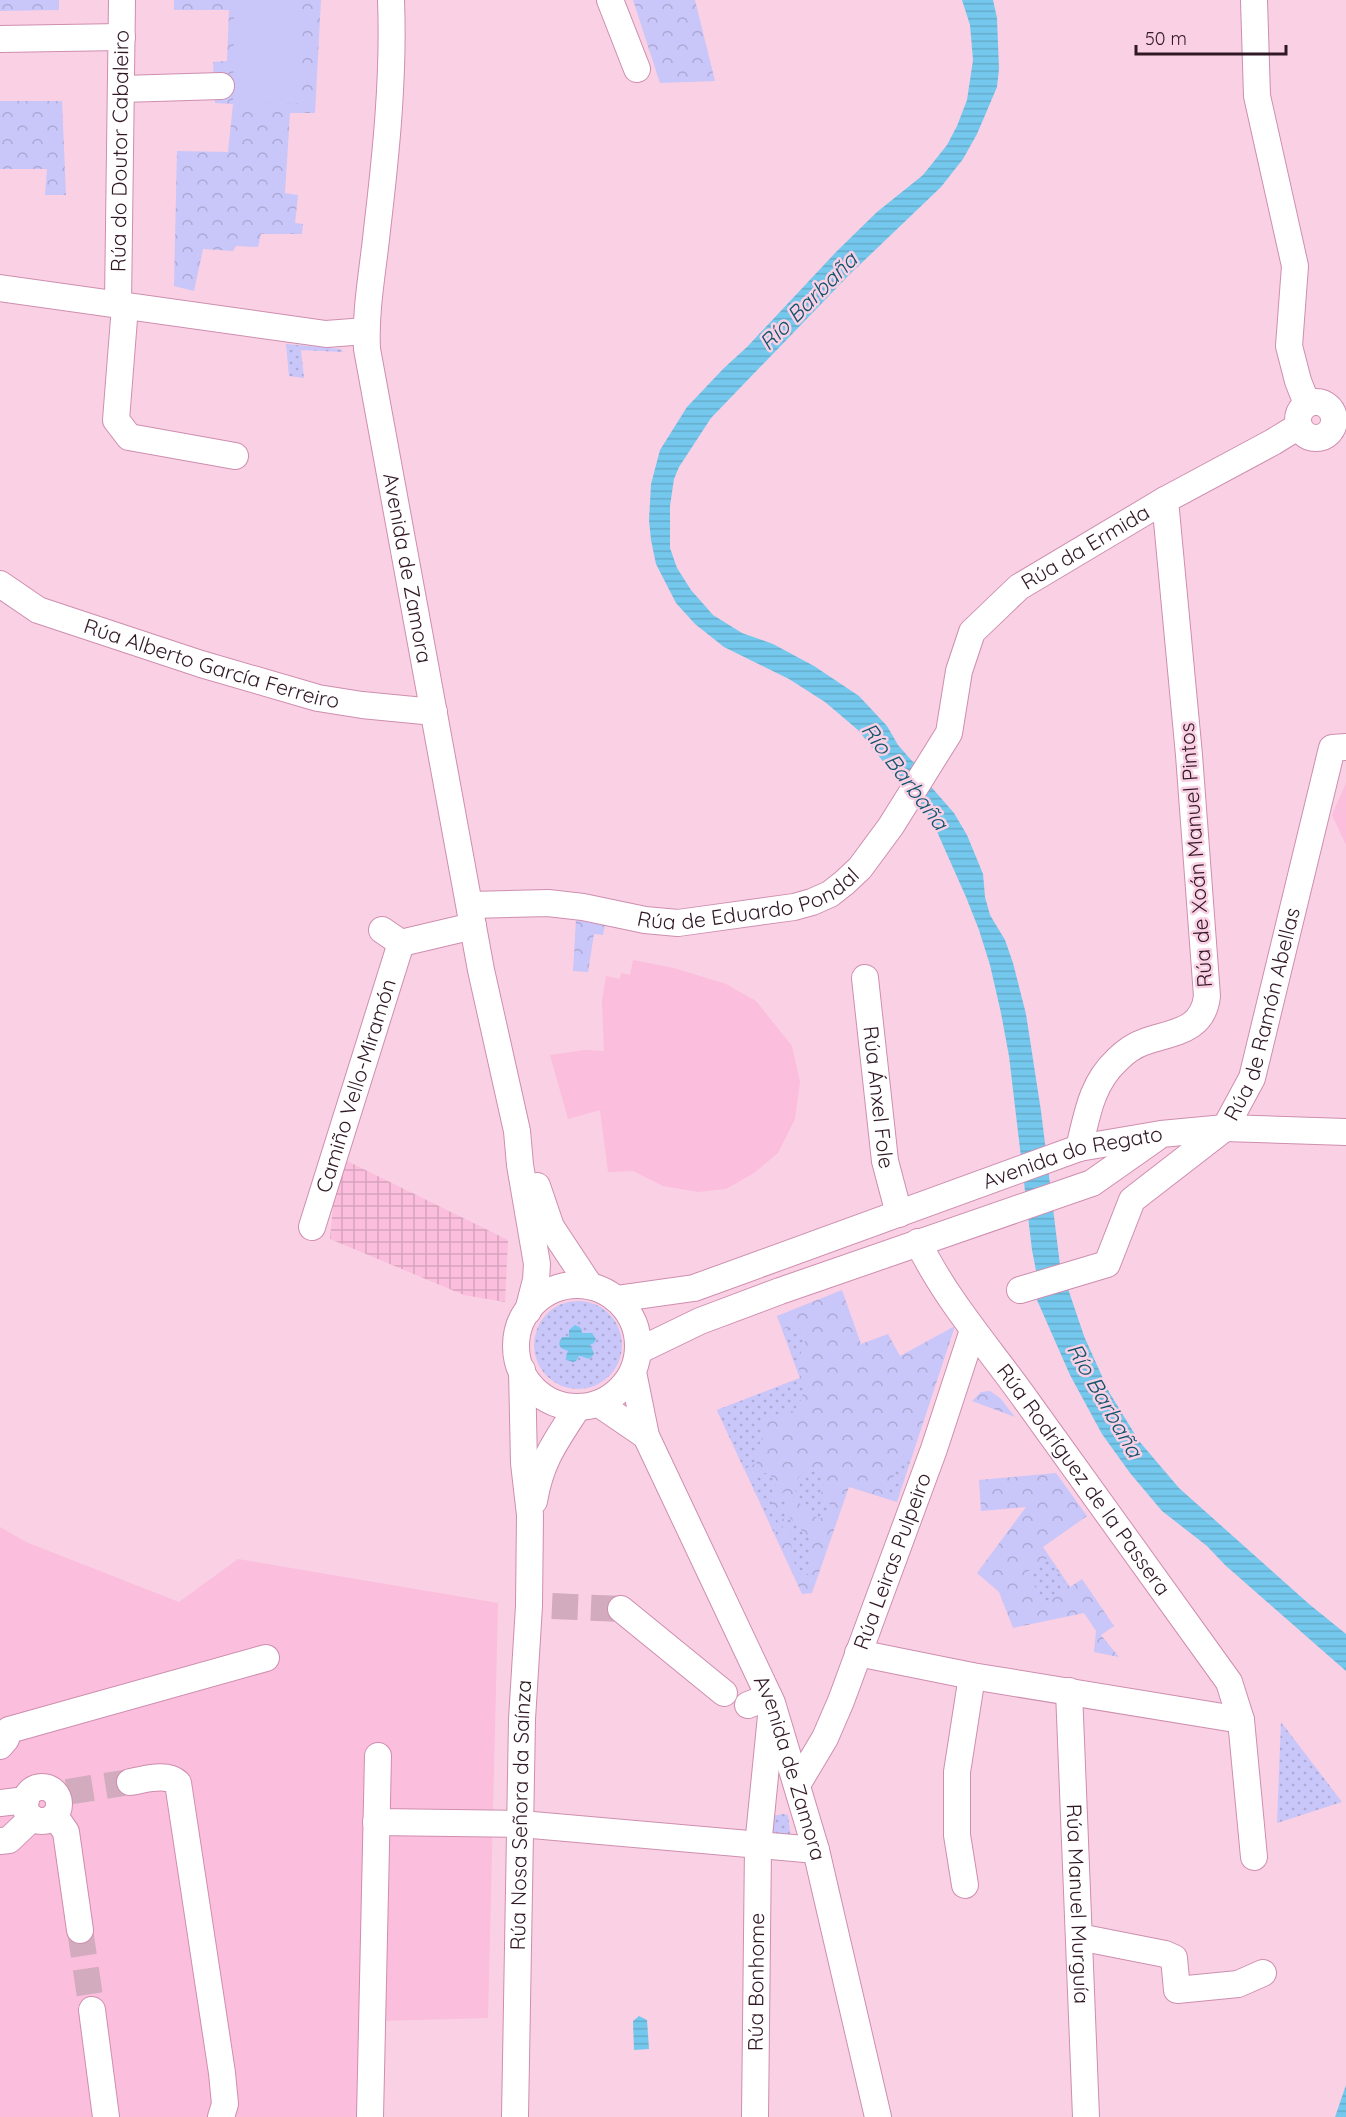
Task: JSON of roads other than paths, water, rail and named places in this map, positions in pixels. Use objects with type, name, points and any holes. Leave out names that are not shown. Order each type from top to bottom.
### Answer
[{"type":"street","name":"Rúa do Doutor Cabaleiro","points":[[122,0],[122,305],[116,420],[129,437],[235,456]]},
{"type":"street","name":"Avenida de Zamora","points":[[391,0],[393,28],[385,147],[366,331],[371,377],[481,970],[517,1131],[551,1227],[590,1286]]},
{"type":"street","points":[[610,0],[637,69]]},
{"type":"street","points":[[1254,0],[1257,96],[1295,266],[1289,346],[1298,381],[1305,435],[1318,438],[1330,432],[1340,423]]},
{"type":"street","points":[[0,39],[122,37]]},
{"type":"street","points":[[122,89],[221,86]]},
{"type":"street","points":[[0,288],[326,334],[366,331]]},
{"type":"street","name":"Rúa da Ermida","points":[[949,733],[959,671],[972,632],[1019,587],[1165,500],[1273,442],[1303,415]]},
{"type":"street","name":"Rúa de Xoán Manuel Pintos","points":[[1079,1148],[1091,1099],[1103,1077],[1118,1059],[1141,1043],[1178,1033],[1188,1027],[1201,1014],[1207,996],[1190,755],[1165,500]]},
{"type":"street","name":"Rúa Alberto García Ferreiro","points":[[0,584],[38,610],[201,664],[318,698],[434,712]]},
{"type":"street","name":"Rúa de Eduardo Pondal","points":[[391,936],[471,916],[548,903],[678,924],[794,907],[821,898],[844,883],[860,868],[891,826],[949,733]]},
{"type":"street","name":"Rúa de Ramón Abellas","points":[[1027,1288],[1107,1264],[1132,1200],[1225,1128],[1252,1078],[1332,748],[1346,747]]},
{"type":"street","name":"Camiño Vello-Miramón","points":[[312,1227],[391,936]]},
{"type":"street","name":"Rúa Ánxel Fole","points":[[865,978],[885,1161],[899,1214]]},
{"type":"street","points":[[1161,1134],[1225,1128],[1346,1132]]},
{"type":"street","name":"Avenida de Zamora","points":[[517,1131],[520,1165],[537,1264],[536,1280],[528,1311]]},
{"type":"street","name":"Avenida do Regato","points":[[616,1299],[694,1288],[1079,1148],[1161,1134]]},
{"type":"street","name":"Avenida do Regato","points":[[636,1361],[700,1321],[918,1242],[1092,1183],[1161,1134]]},
{"type":"street","name":"Rúa Rodríguez de la Passera","points":[[918,1242],[933,1273],[973,1330],[1022,1394],[1229,1682],[1241,1720],[1254,1857]]},
{"type":"street","points":[[570,1285],[590,1286],[616,1299],[633,1323],[638,1339],[636,1361],[622,1388],[607,1400],[588,1406],[558,1404],[540,1394],[532,1387],[522,1370],[516,1350],[516,1340],[522,1320],[534,1303],[550,1291],[570,1285]]},
{"type":"street","name":"Rúa Leiras Pulpeiro","points":[[797,1785],[833,1721],[934,1449],[973,1330]]},
{"type":"street","name":"Avenida de Zamora","points":[[636,1361],[646,1436],[797,1785],[816,1850],[878,2117]]},
{"type":"street","points":[[522,1370],[525,1463],[530,1515]]},
{"type":"street","points":[[588,1406],[646,1436]]},
{"type":"street","points":[[530,1515],[547,1456],[555,1440],[588,1406]]},
{"type":"street","name":"Rúa Nosa Señora da Saínza","points":[[515,2117],[522,1719],[540,1606],[530,1515]]},
{"type":"street","points":[[621,1609],[724,1693]]},
{"type":"street","points":[[858,1653],[972,1676],[1241,1720]]},
{"type":"street","points":[[0,1746],[9,1730],[266,1658]]},
{"type":"street","points":[[965,1885],[957,1835],[957,1772],[972,1676]]},
{"type":"street","name":"Rúa Manuel Murguía","points":[[1069,1691],[1086,2117]]},
{"type":"street","name":"Rúa Bonhome","points":[[755,2117],[758,1846],[763,1702]]},
{"type":"street","points":[[370,2117],[378,1756]]},
{"type":"street","points":[[130,1782],[161,1777],[172,1778],[178,1783],[222,2073],[225,2104],[221,2117]]},
{"type":"street","points":[[0,1803],[47,1804]]},
{"type":"street","points":[[0,1841],[9,1840],[47,1804]]},
{"type":"street","points":[[47,1804],[66,1832],[80,1930]]},
{"type":"street","points":[[376,1822],[521,1824],[816,1850]]},
{"type":"street","points":[[1079,1937],[1165,1954],[1174,1958],[1177,1990],[1238,1984],[1263,1974]]},
{"type":"street","points":[[92,2010],[106,2117]]},
{"type":"water","name":"Río Barbaña","points":[[962,0],[993,0],[997,18],[999,69],[997,87],[977,134],[963,159],[941,187],[849,275],[711,418],[679,467],[674,479],[670,506],[670,548],[677,568],[691,590],[713,615],[742,633],[773,644],[814,666],[859,696],[887,726],[898,745],[916,763],[926,781],[954,813],[967,835],[983,874],[985,897],[990,915],[1005,940],[1013,963],[1026,1014],[1041,1111],[1060,1265],[1084,1336],[1109,1392],[1139,1441],[1179,1488],[1346,1634],[1346,1671],[1225,1565],[1207,1546],[1162,1511],[1130,1473],[1102,1434],[1070,1375],[1037,1300],[1039,1286],[1032,1250],[1009,1056],[990,965],[966,897],[927,813],[913,799],[858,730],[825,702],[789,679],[724,647],[695,624],[676,603],[656,564],[649,520],[651,484],[660,450],[687,407],[837,251],[877,212],[923,175],[947,145],[967,100],[973,60],[970,25]]},
{"type":"water","points":[[575,1325],[581,1328],[582,1333],[592,1333],[596,1339],[590,1345],[594,1353],[591,1358],[579,1356],[573,1362],[567,1360],[568,1351],[561,1348],[559,1344],[562,1337],[569,1337],[569,1330]]},
{"type":"water","points":[[639,2016],[647,2020],[649,2049],[634,2050],[633,2021]]},
{"type":"water","points":[[1346,2085],[1346,2117],[1335,2117]]},
{"type":"tunnel","points":[[552,1606],[621,1609]]},
{"type":"tunnel","points":[[67,1792],[130,1782]]},
{"type":"tunnel","points":[[80,1930],[92,2010]]}]
